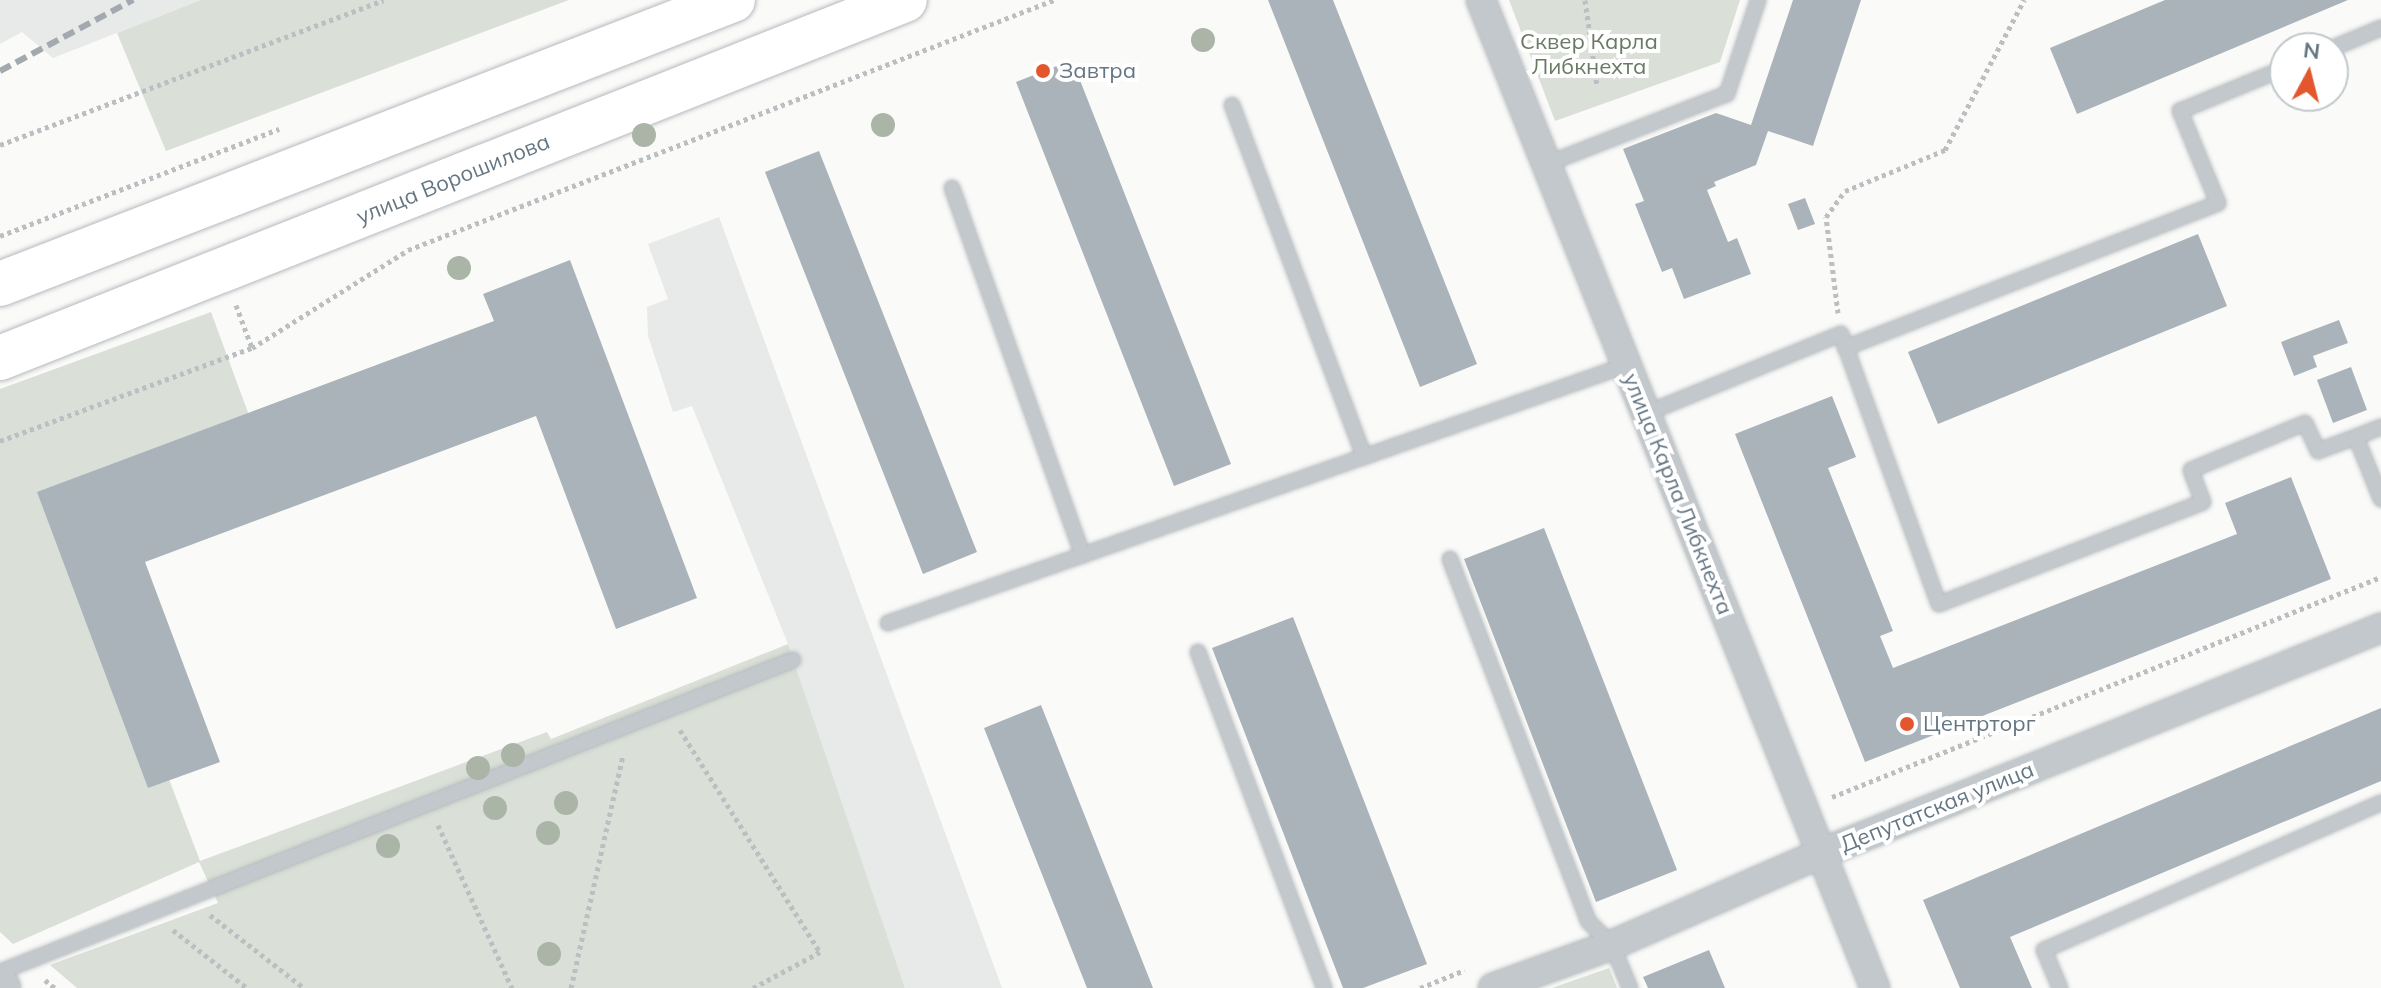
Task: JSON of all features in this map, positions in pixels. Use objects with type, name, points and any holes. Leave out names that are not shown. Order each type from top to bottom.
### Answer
[{"type":"main road","points":[[0,284],[733,0]]},
{"type":"main road","name":"улица Ворошилова","points":[[0,358],[905,0]]},
{"type":"street","name":"улица Карла Либкнехта","points":[[1481,0],[1875,988]]},
{"type":"street","name":"Депутатская улица","points":[[1493,988],[1612,945],[1822,853],[2381,628]]},
{"type":"lane","points":[[1547,164],[1727,94],[1758,0]]},
{"type":"lane","points":[[2349,41],[2381,28]]},
{"type":"lane","points":[[1647,413],[2218,203],[2180,111],[2269,75]]},
{"type":"lane","points":[[1232,105],[1364,457]]},
{"type":"lane","points":[[952,188],[1083,555]]},
{"type":"lane","points":[[1843,341],[1939,604],[2203,502],[2191,470],[2305,423],[2318,451],[2381,427]]},
{"type":"lane","points":[[888,623],[1627,365]]},
{"type":"lane","points":[[2356,437],[2381,499]]},
{"type":"lane","points":[[1450,559],[1588,921],[1612,945],[1630,988]]},
{"type":"lane","points":[[1198,652],[1324,988]]},
{"type":"lane","points":[[0,972],[793,660]]},
{"type":"lane","points":[[2060,988],[2044,950],[2381,803]]},
{"type":"path","points":[[0,145],[384,0]]},
{"type":"path","points":[[0,441],[252,348],[408,250],[1054,0]]},
{"type":"path","points":[[1585,0],[1597,85]]},
{"type":"path","points":[[1843,341],[1826,217],[1845,191],[1945,150],[2024,0]]},
{"type":"path","points":[[1804,808],[2381,577]]},
{"type":"path","points":[[667,709],[820,952],[753,988]]},
{"type":"path","points":[[571,988],[630,723]]},
{"type":"path","points":[[427,802],[512,988]]},
{"type":"path","points":[[187,897],[304,988]]},
{"type":"path","points":[[151,912],[247,988]]},
{"type":"path","points":[[1420,988],[1476,966]]},
{"type":"shaded area","points":[[0,0],[201,0],[53,58],[22,32],[0,44]]},
{"type":"shaded area","points":[[719,217],[1002,988],[905,988],[788,644],[692,406],[673,412],[648,336],[647,307],[668,299],[648,244]]},
{"type":"green space","points":[[201,0],[569,0],[166,151],[117,33]]},
{"type":"green space","name":"Сквер Карла Либкнехта","points":[[1509,0],[1740,0],[1720,62],[1555,121]]},
{"type":"green space","points":[[211,312],[271,475],[81,547],[200,861],[547,732],[551,739],[788,644],[905,988],[77,988],[50,965],[218,903],[199,862],[13,944],[0,932],[0,389]]},
{"type":"green space","points":[[1609,968],[1617,988],[1552,988]]},
{"type":"building","points":[[1268,0],[1333,0],[1477,364],[1420,387]]},
{"type":"building","points":[[1793,0],[1861,0],[1813,146],[1768,131],[1756,165],[1714,182],[1716,186],[1707,190],[1728,242],[1737,238],[1751,274],[1684,299],[1672,268],[1662,272],[1635,204],[1644,201],[1623,149],[1716,113],[1751,125]]},
{"type":"building","points":[[2165,0],[2348,0],[2077,114],[2050,48]]},
{"type":"building","points":[[1072,60],[1231,464],[1174,486],[1016,82]]},
{"type":"building","points":[[819,151],[977,552],[923,574],[765,172]]},
{"type":"building","points":[[1805,198],[1815,224],[1798,230],[1788,204]]},
{"type":"building","points":[[2198,234],[2227,306],[1938,424],[1908,352]]},
{"type":"building","points":[[570,260],[697,598],[616,629],[536,416],[145,562],[220,762],[148,788],[37,492],[494,321],[483,294]]},
{"type":"building","points":[[2339,320],[2348,343],[2313,356],[2317,367],[2294,376],[2281,342]]},
{"type":"building","points":[[2351,367],[2367,410],[2333,423],[2317,380]]},
{"type":"building","points":[[1832,396],[1856,457],[1828,468],[1893,631],[1880,636],[1893,668],[2237,534],[2225,503],[2291,477],[2331,579],[1865,762],[1735,434]]},
{"type":"building","points":[[1544,528],[1677,870],[1596,902],[1464,559]]},
{"type":"building","points":[[1293,617],[1427,964],[1363,988],[1343,988],[1212,648]]},
{"type":"building","points":[[1041,705],[1153,988],[1087,988],[984,728]]},
{"type":"building","points":[[2381,708],[2381,781],[2010,937],[2032,988],[1960,988],[1923,900]]},
{"type":"building","points":[[1709,950],[1725,988],[1648,988],[1643,977]]},
{"type":"railway","points":[[0,71],[133,0]]},
{"type":"place","name":"Завтра","points":[[1043,71]]},
{"type":"place","name":"Центрторг","points":[[1907,724]]}]
